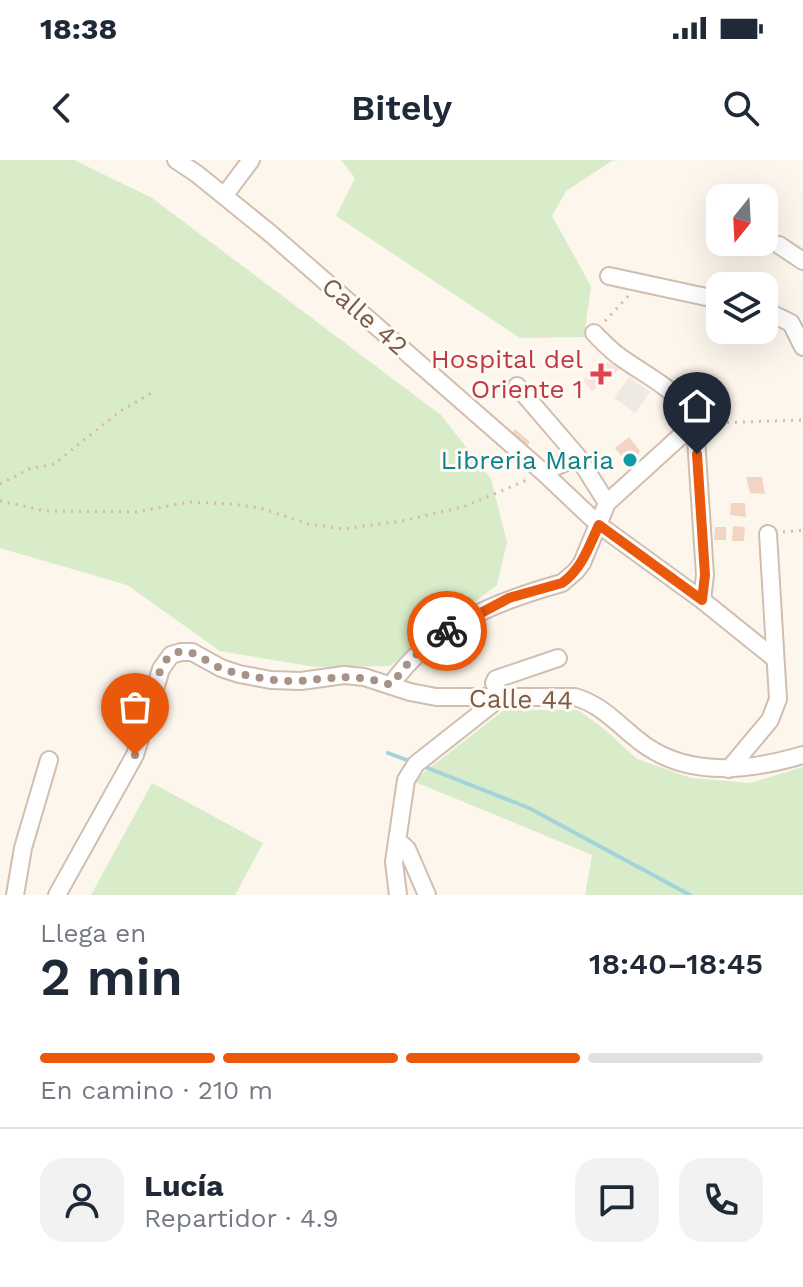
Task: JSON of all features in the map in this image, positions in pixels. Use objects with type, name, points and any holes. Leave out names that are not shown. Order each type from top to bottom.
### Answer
[{"type":"street","name":"Calle 42","points":[[176,160],[271,234],[543,472],[599,525],[702,600],[774,658]]},
{"type":"street","points":[[224,196],[251,160]]},
{"type":"street","points":[[779,245],[803,261]]},
{"type":"street","points":[[609,276],[706,297]]},
{"type":"street","points":[[778,317],[791,323],[803,347]]},
{"type":"street","points":[[594,333],[620,357],[667,387],[685,403],[695,423],[705,575],[702,600]]},
{"type":"street","points":[[517,386],[578,457],[607,503]]},
{"type":"street","points":[[391,685],[412,658],[455,626],[509,598],[562,583],[569,578],[582,563],[607,503],[695,423]]},
{"type":"street","points":[[543,472],[578,457]]},
{"type":"street","points":[[729,769],[765,728],[778,699],[768,534]]},
{"type":"street","name":"Calle 44","points":[[57,895],[126,775],[161,669],[171,655],[181,652],[192,652],[221,668],[271,680],[301,681],[344,675],[364,677],[436,697],[565,696],[593,702],[656,752],[683,762],[729,769],[764,766],[803,755]]},
{"type":"street","points":[[398,895],[394,862],[397,840],[406,780],[416,764],[501,697],[494,683],[496,679],[558,658]]},
{"type":"street","points":[[15,895],[23,848],[49,760]]},
{"type":"street","points":[[397,840],[407,849],[427,895]]},
{"type":"path","points":[[594,333],[640,283]]},
{"type":"path","points":[[0,484],[29,469],[54,464],[119,412],[155,391]]},
{"type":"path","points":[[695,423],[803,420]]},
{"type":"path","points":[[0,501],[46,511],[136,512],[190,502],[232,504],[260,508],[309,524],[343,529],[402,521],[463,507],[543,472]]},
{"type":"path","points":[[768,534],[803,530]]},
{"type":"shaded area","name":"Hospital del Oriente 1","points":[[606,362],[620,369],[592,391],[583,380]]},
{"type":"shaded area","points":[[629,377],[650,392],[635,413],[614,398]]},
{"type":"green space","points":[[0,160],[74,160],[152,198],[441,415],[491,479],[507,542],[497,585],[390,666],[315,667],[220,651],[127,585],[0,548]]},
{"type":"green space","points":[[341,160],[620,160],[612,161],[566,191],[552,216],[591,286],[584,337],[520,338],[336,216],[355,178]]},
{"type":"green space","points":[[504,710],[578,710],[637,759],[691,778],[750,783],[803,767],[803,895],[585,895],[592,855],[413,781]]},
{"type":"green space","points":[[152,783],[263,843],[235,895],[91,895]]},
{"type":"building","points":[[515,429],[530,442],[525,449],[510,435]]},
{"type":"building","name":"Libreria Maria","points":[[629,437],[640,451],[632,469],[615,448]]},
{"type":"building","points":[[746,477],[762,477],[765,494],[750,493]]},
{"type":"building","points":[[731,503],[745,503],[746,517],[730,515]]},
{"type":"building","points":[[733,526],[745,527],[744,541],[732,541]]},
{"type":"building","points":[[715,527],[726,527],[726,540],[714,540]]},
{"type":"waterway","points":[[388,753],[412,762]]},
{"type":"waterway","points":[[420,765],[529,808],[690,895]]},
{"type":"way so far","points":[[135,755],[161,669],[171,655],[192,652],[221,668],[271,680],[301,681],[344,675],[391,685],[412,658],[447,631]]},
{"type":"place","name":"Hospital del Oriente 1","points":[[601,374]]},
{"type":"place","name":"Libreria Maria","points":[[630,460]]},
{"type":"route","points":[[447,631],[509,598],[562,583],[582,563],[599,525],[702,600],[705,575],[697,454]]}]
